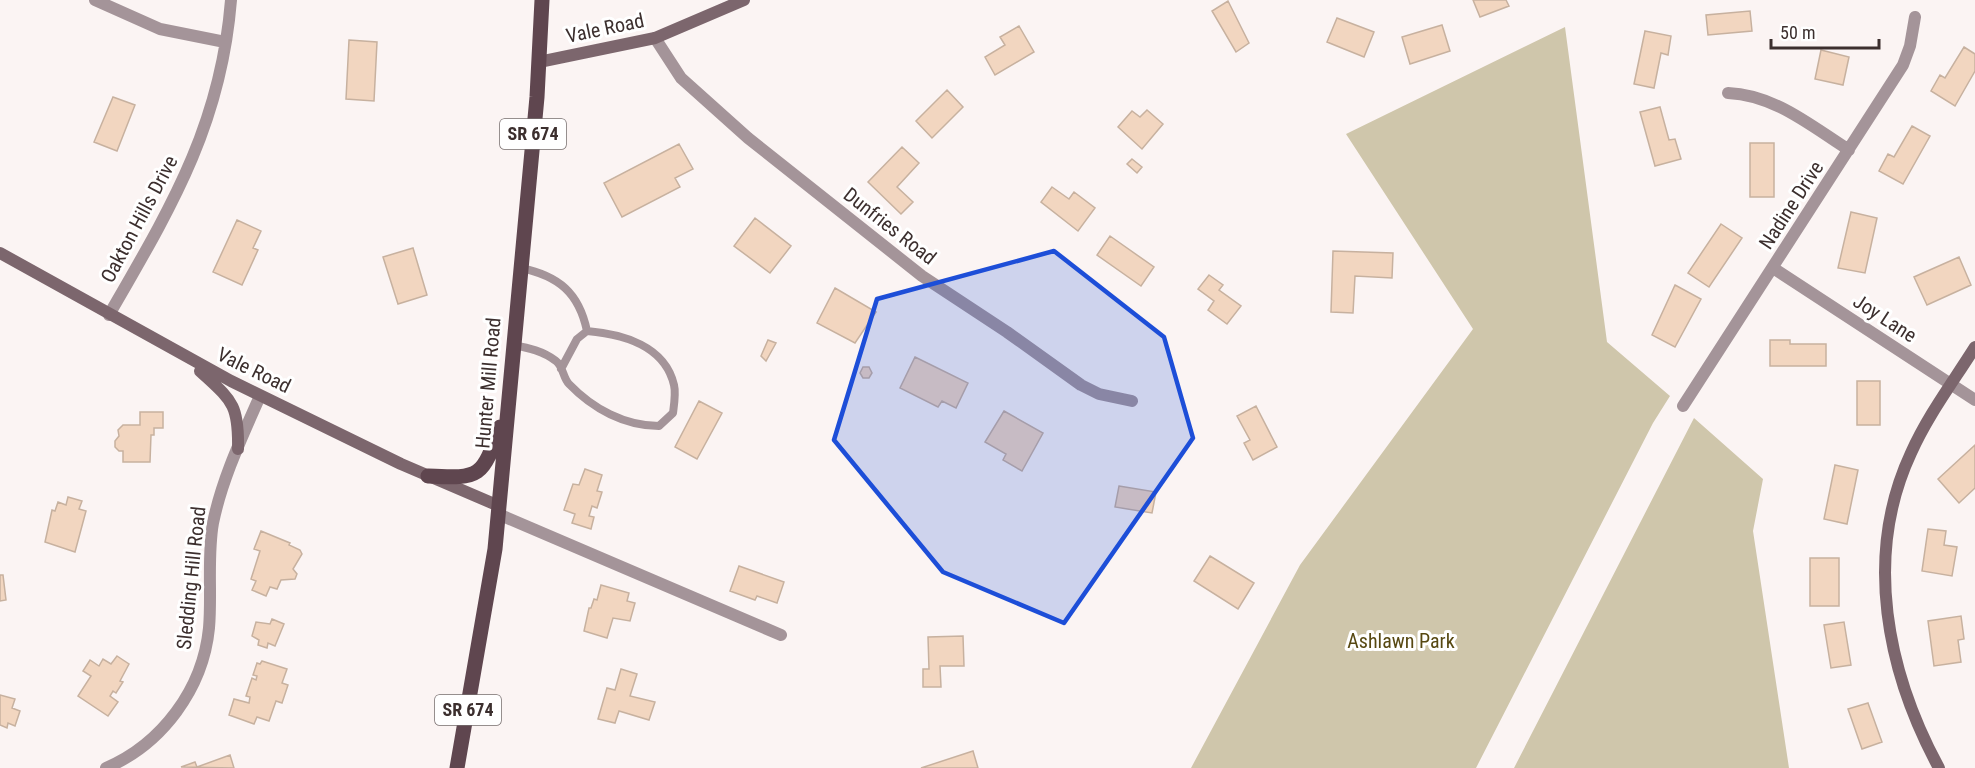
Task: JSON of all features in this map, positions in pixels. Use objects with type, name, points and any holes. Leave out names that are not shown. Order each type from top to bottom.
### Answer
[{"type":"main road","name":"Hunter Mill Road","points":[[457,768],[495,549],[539,62],[542,0]]},
{"type":"main road","name":"Vale Road","points":[[539,62],[655,38],[744,0]]},
{"type":"main road","name":"Vale Road","points":[[0,253],[188,360],[498,510]]},
{"type":"main road","points":[[1940,768],[1911,709],[1898,671],[1887,616],[1884,582],[1891,516],[1898,486],[1925,425],[1975,347]]},
{"type":"main road","points":[[188,360],[232,404],[237,417],[238,449]]},
{"type":"main road","points":[[428,476],[464,476],[482,470],[488,460],[507,405]]},
{"type":"street","points":[[95,0],[160,29],[225,42]]},
{"type":"street","name":"Oakton Hills Drive","points":[[109,315],[174,203],[193,160],[208,118],[225,42],[231,0]]},
{"type":"street","name":"Nadine Drive","points":[[1683,406],[1903,65],[1910,46],[1915,17]]},
{"type":"street","name":"Dunfries Road","points":[[655,38],[681,78],[713,108],[881,246],[1081,385],[1099,394],[1132,401]]},
{"type":"street","points":[[1728,93],[1758,97],[1777,104],[1849,150]]},
{"type":"street","name":"Joy Lane","points":[[1773,268],[1975,400]]},
{"type":"street","name":"Sledding Hill Road","points":[[106,768],[138,750],[155,736],[175,713],[195,678],[208,629],[212,527],[218,501],[260,396]]},
{"type":"street","points":[[498,510],[781,635]]},
{"type":"lane","points":[[521,267],[543,272],[571,291],[584,315],[587,331]]},
{"type":"lane","points":[[512,345],[539,350],[558,362],[561,369],[567,383],[600,410],[639,426],[659,426],[673,414],[675,386],[665,362],[632,339],[587,331],[577,339],[561,369]]},
{"type":"highlighted area","points":[[1054,251],[1164,337],[1193,438],[1064,623],[943,572],[834,440],[877,299]]},
{"type":"green space","name":"Ashlawn Park","points":[[1565,27],[1607,342],[1670,396],[1653,423],[1476,768],[1191,768],[1300,565],[1473,329],[1346,134]]},
{"type":"green space","points":[[1694,418],[1763,479],[1753,531],[1789,768],[1514,768]]},
{"type":"building","points":[[1473,0],[1506,0],[1509,6],[1480,17]]},
{"type":"building","points":[[1228,1],[1249,43],[1236,52],[1212,11]]},
{"type":"building","points":[[1750,11],[1752,31],[1708,35],[1706,15]]},
{"type":"building","points":[[1337,18],[1374,32],[1364,57],[1327,42]]},
{"type":"building","points":[[1442,25],[1450,51],[1410,64],[1402,37]]},
{"type":"building","points":[[1019,26],[1034,52],[995,75],[985,57],[1005,45],[1000,37]]},
{"type":"building","points":[[1645,31],[1671,36],[1668,55],[1661,53],[1654,88],[1634,84]]},
{"type":"building","points":[[349,40],[377,42],[374,101],[346,99]]},
{"type":"building","points":[[1964,47],[1975,54],[1975,71],[1955,106],[1931,91],[1940,75],[1945,78]]},
{"type":"building","points":[[1821,50],[1849,57],[1843,85],[1815,79]]},
{"type":"building","points":[[947,90],[963,107],[932,138],[916,121]]},
{"type":"building","points":[[113,97],[135,105],[117,151],[94,142]]},
{"type":"building","points":[[1660,107],[1669,140],[1675,139],[1681,159],[1655,166],[1640,112]]},
{"type":"building","points":[[1147,110],[1163,124],[1142,149],[1118,127],[1132,111],[1140,117]]},
{"type":"building","points":[[1912,126],[1930,136],[1903,184],[1879,171],[1888,154],[1894,157]]},
{"type":"building","points":[[1750,143],[1774,143],[1774,197],[1750,197]]},
{"type":"building","points":[[679,144],[693,169],[675,178],[680,187],[622,217],[604,183]]},
{"type":"building","points":[[902,147],[919,163],[897,187],[913,202],[901,214],[868,182]]},
{"type":"building","points":[[1132,159],[1142,167],[1137,173],[1127,164]]},
{"type":"building","points":[[1052,187],[1069,199],[1074,192],[1095,208],[1078,231],[1041,202]]},
{"type":"building","points":[[1851,212],[1877,218],[1865,273],[1838,268]]},
{"type":"building","points":[[755,218],[791,246],[770,273],[734,246]]},
{"type":"building","points":[[237,220],[261,231],[253,248],[258,250],[242,285],[213,272]]},
{"type":"building","points":[[1721,224],[1742,238],[1709,287],[1688,273]]},
{"type":"building","points":[[1110,236],[1154,267],[1141,286],[1097,255]]},
{"type":"building","points":[[413,248],[427,295],[398,304],[383,257]]},
{"type":"building","points":[[1333,251],[1393,253],[1392,278],[1355,276],[1353,313],[1331,312]]},
{"type":"building","points":[[1959,257],[1971,285],[1927,305],[1914,277]]},
{"type":"building","points":[[1209,275],[1223,285],[1219,290],[1241,306],[1227,324],[1208,310],[1214,301],[1198,289]]},
{"type":"building","points":[[1675,285],[1701,299],[1675,347],[1652,335]]},
{"type":"building","points":[[835,288],[876,312],[855,343],[817,323]]},
{"type":"building","points":[[768,340],[776,343],[766,361],[761,356]]},
{"type":"building","points":[[1770,340],[1790,340],[1790,344],[1826,344],[1826,366],[1770,366]]},
{"type":"building","points":[[915,357],[968,383],[956,408],[942,401],[938,407],[900,388]]},
{"type":"building","points":[[863,367],[869,367],[872,373],[869,378],[863,378],[860,373]]},
{"type":"building","points":[[1857,381],[1880,381],[1880,425],[1857,425]]},
{"type":"building","points":[[699,401],[722,413],[697,459],[675,447]]},
{"type":"building","points":[[1256,406],[1277,447],[1253,460],[1244,443],[1250,440],[1237,416]]},
{"type":"building","points":[[1004,411],[1043,433],[1022,471],[1003,460],[1006,454],[985,442]]},
{"type":"building","points":[[140,412],[163,412],[163,428],[154,428],[154,435],[151,435],[150,462],[123,462],[123,451],[115,447],[115,441],[119,436],[118,430],[123,425],[140,425]]},
{"type":"building","points":[[1975,445],[1975,488],[1959,503],[1938,479]]},
{"type":"building","points":[[1835,465],[1858,470],[1847,524],[1824,519]]},
{"type":"building","points":[[585,469],[602,475],[597,491],[602,492],[597,508],[592,506],[589,516],[594,517],[591,529],[572,523],[575,514],[564,510],[573,484],[579,485]]},
{"type":"building","points":[[1119,486],[1156,492],[1152,513],[1115,507]]},
{"type":"building","points":[[68,497],[82,501],[79,509],[86,511],[75,552],[45,542],[52,510],[55,511],[58,502],[66,505]]},
{"type":"building","points":[[1928,529],[1946,531],[1944,545],[1957,547],[1952,576],[1922,571]]},
{"type":"building","points":[[261,531],[290,543],[289,545],[300,550],[302,554],[293,569],[297,574],[295,579],[281,580],[277,589],[270,587],[266,596],[252,590],[256,581],[251,579],[260,551],[254,549]]},
{"type":"building","points":[[1210,556],[1254,583],[1238,609],[1194,581]]},
{"type":"building","points":[[1810,558],[1839,558],[1839,606],[1810,606]]},
{"type":"building","points":[[739,566],[784,582],[777,603],[757,596],[755,600],[730,591]]},
{"type":"building","points":[[0,575],[3,575],[6,600],[0,601]]},
{"type":"building","points":[[601,585],[629,593],[627,601],[635,603],[630,621],[613,618],[607,638],[584,631],[589,608],[594,599],[597,600]]},
{"type":"building","points":[[1961,616],[1964,639],[1958,640],[1961,662],[1934,666],[1928,621]]},
{"type":"building","points":[[272,619],[284,624],[275,646],[268,643],[267,648],[258,645],[259,640],[252,636],[256,622],[270,624]]},
{"type":"building","points":[[1844,622],[1851,665],[1831,668],[1824,625]]},
{"type":"building","points":[[963,636],[964,666],[940,666],[941,687],[923,687],[923,669],[929,669],[928,637]]},
{"type":"building","points":[[117,656],[129,664],[120,681],[123,682],[116,693],[113,691],[110,696],[118,702],[108,716],[78,696],[91,676],[83,671],[90,660],[99,666],[103,659],[111,664]]},
{"type":"building","points":[[262,661],[287,669],[282,683],[288,685],[282,703],[276,701],[269,721],[257,717],[254,724],[229,715],[234,699],[249,703],[250,697],[246,696],[252,678],[256,680],[257,676],[253,675],[257,663],[260,664]]},
{"type":"building","points":[[621,669],[637,674],[630,696],[655,702],[649,720],[619,711],[615,723],[598,719],[607,688],[615,690]]},
{"type":"building","points":[[0,695],[15,699],[12,708],[20,711],[15,726],[8,723],[7,728],[0,725]]},
{"type":"building","points":[[1868,703],[1882,742],[1862,749],[1848,709]]},
{"type":"building","points":[[973,751],[978,768],[921,768]]},
{"type":"building","points":[[230,755],[234,768],[181,767],[195,762],[197,767]]}]
